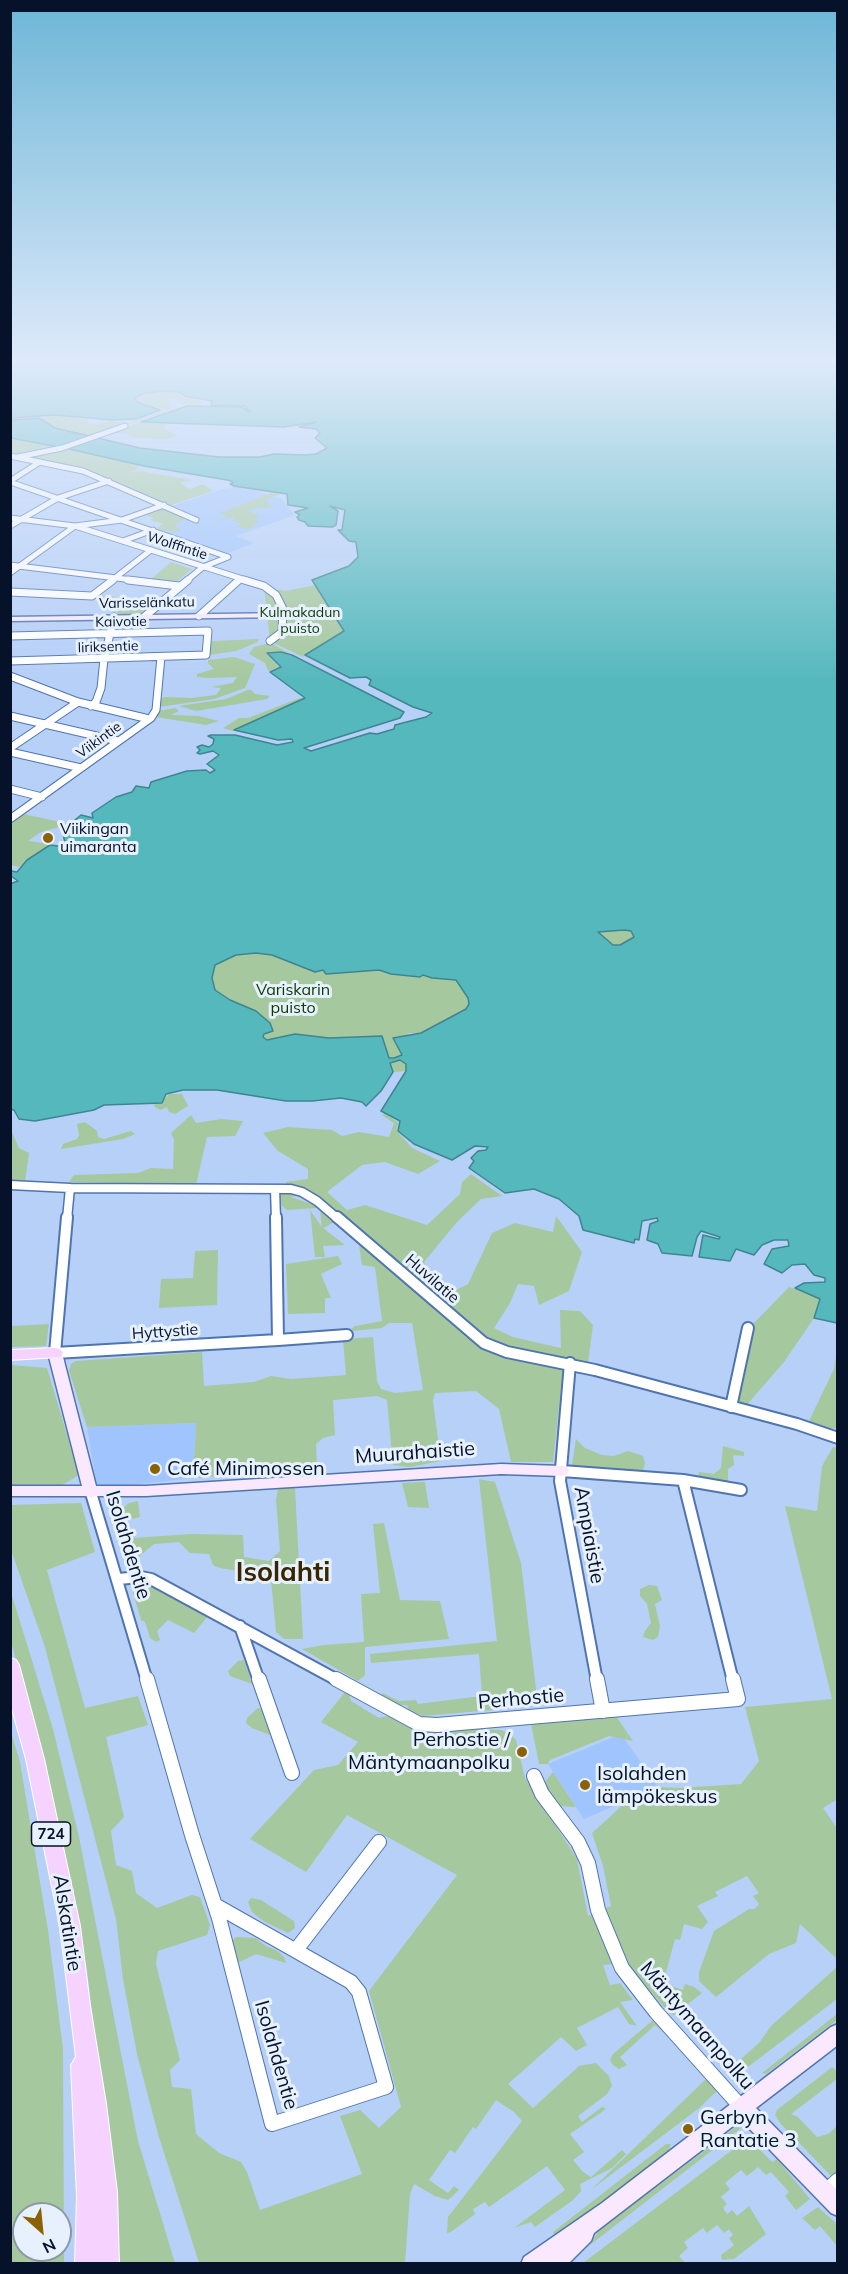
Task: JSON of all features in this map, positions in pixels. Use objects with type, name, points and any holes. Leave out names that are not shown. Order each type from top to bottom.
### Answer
[{"type":"main road","points":[[10,1355],[55,1353]]},
{"type":"main road","name":"Alskatintie","points":[[10,1665],[35,1758],[70,1926],[104,2181],[107,2264]]},
{"type":"main road","name":"Alskatintie","points":[[79,2006],[88,2196],[86,2259]]},
{"type":"street","points":[[10,482],[28,470]]},
{"type":"street","points":[[79,470],[109,481],[196,520]]},
{"type":"street","points":[[10,526],[58,498],[109,481]]},
{"type":"street","points":[[10,482],[228,557],[203,567],[144,617]]},
{"type":"street","points":[[10,573],[75,526],[122,520],[164,505]]},
{"type":"street","name":"Wolffintie","points":[[10,518],[75,526],[264,586],[276,596],[284,615]]},
{"type":"street","points":[[123,541],[153,530]]},
{"type":"street","points":[[10,592],[92,596],[151,550]]},
{"type":"street","points":[[10,565],[179,586]]},
{"type":"street","points":[[199,616],[240,579]]},
{"type":"street","points":[[270,641],[282,632],[284,615]]},
{"type":"street","name":"Varisselänkatu","points":[[10,619],[284,615]]},
{"type":"street","points":[[91,706],[96,702],[101,688],[104,659],[114,617]]},
{"type":"street","name":"Kaivotie","points":[[10,636],[207,631],[206,655]]},
{"type":"street","name":"Iiriksentie","points":[[10,661],[206,655]]},
{"type":"street","points":[[10,676],[78,702],[149,719],[156,711],[161,657]]},
{"type":"street","points":[[10,750],[78,702]]},
{"type":"street","points":[[10,716],[118,741]]},
{"type":"street","name":"Viikintie","points":[[10,819],[149,719]]},
{"type":"street","points":[[10,750],[81,768]]},
{"type":"street","points":[[10,789],[42,797]]},
{"type":"street","name":"Huvilatie","points":[[10,1185],[302,1191],[317,1201],[484,1343],[507,1352],[570,1363],[837,1438]]},
{"type":"street","name":"Isolahdentie","points":[[70,1188],[55,1353],[91,1493],[192,1835],[215,1905],[272,2124],[386,2087],[358,1992],[351,1982],[215,1905]]},
{"type":"street","points":[[275,1189],[278,1340]]},
{"type":"street","points":[[731,1407],[748,1328]]},
{"type":"street","name":"Hyttystie","points":[[55,1353],[347,1335]]},
{"type":"street","name":"Ampiaistie","points":[[570,1363],[562,1491],[603,1711]]},
{"type":"street","name":"Muurahaistie","points":[[10,1491],[91,1493],[501,1469],[562,1471]]},
{"type":"street","points":[[562,1471],[683,1480],[741,1490]]},
{"type":"street","name":"Perhostie","points":[[118,1579],[141,1577],[151,1580],[419,1724],[437,1725],[738,1699],[683,1480]]},
{"type":"street","points":[[240,1626],[292,1773]]},
{"type":"street","name":"Mäntymaanpolku","points":[[534,1776],[542,1794],[572,1833],[588,1863],[598,1910],[622,1968],[656,2012],[742,2108]]},
{"type":"street","points":[[296,1950],[379,1842]]},
{"type":"street","points":[[531,2264],[609,2210],[837,2033]]},
{"type":"street","points":[[742,2108],[833,2193]]},
{"type":"street","points":[[553,2264],[609,2210]]},
{"type":"shaded area","points":[[168,470],[837,470],[837,1323],[814,1318],[820,1299],[795,1288],[804,1283],[825,1282],[825,1278],[814,1275],[805,1264],[792,1265],[782,1273],[764,1264],[772,1249],[789,1246],[788,1240],[774,1240],[762,1245],[754,1255],[736,1249],[730,1261],[699,1257],[703,1235],[719,1239],[720,1237],[701,1231],[692,1256],[662,1253],[658,1244],[647,1240],[650,1224],[658,1221],[657,1218],[642,1221],[639,1240],[635,1239],[634,1243],[583,1230],[579,1216],[559,1199],[534,1189],[505,1193],[469,1168],[474,1161],[471,1158],[478,1151],[486,1150],[488,1147],[475,1146],[452,1160],[414,1144],[398,1131],[400,1121],[381,1111],[406,1071],[406,1064],[400,1060],[390,1063],[393,1072],[381,1091],[366,1106],[362,1102],[341,1098],[286,1101],[217,1090],[183,1090],[166,1094],[162,1103],[104,1105],[94,1110],[35,1121],[19,1119],[14,1110],[10,1109],[10,884],[18,881],[11,876],[11,871],[17,872],[27,860],[50,845],[66,847],[63,834],[70,824],[81,815],[93,818],[92,813],[116,797],[132,792],[136,786],[149,788],[151,782],[187,771],[206,770],[210,773],[215,770],[207,764],[219,755],[213,751],[197,753],[200,750],[197,747],[202,745],[209,747],[213,744],[214,739],[208,736],[235,735],[277,745],[293,742],[292,739],[278,740],[234,730],[305,698],[270,672],[281,667],[267,653],[281,652],[292,655],[404,712],[400,718],[304,748],[311,751],[370,733],[377,734],[394,729],[395,725],[426,717],[432,713],[413,707],[369,685],[371,680],[366,677],[350,678],[305,655],[344,631],[312,580],[349,566],[358,557],[356,542],[349,541],[338,530],[342,530],[345,510],[330,506],[338,511],[336,525],[333,527],[308,526],[299,520],[297,517],[300,515],[295,512],[308,508],[288,505],[287,494],[234,486],[230,484],[233,483],[231,481]],"holes":[[[631,931],[634,937],[620,945],[613,945],[598,932]],[[256,953],[272,955],[315,972],[323,970],[326,974],[379,970],[391,974],[420,977],[423,975],[456,980],[468,998],[469,1004],[466,1009],[421,1033],[393,1038],[402,1055],[394,1058],[389,1058],[382,1036],[329,1038],[295,1034],[267,1040],[263,1037],[264,1034],[273,1031],[270,1023],[256,1011],[230,1000],[215,990],[212,978],[215,965],[236,955]]]},
{"type":"shaded area","points":[[241,486],[282,499],[295,515],[236,536],[254,543],[226,554],[158,530],[194,516],[172,506],[223,489]]},
{"type":"shaded area","points":[[196,1423],[193,1478],[97,1489],[87,1427]]},
{"type":"shaded area","points":[[621,1734],[658,1787],[584,1819],[548,1764]]},
{"type":"green space","points":[[85,470],[136,470],[128,473],[140,471],[193,480],[180,483],[190,489],[203,484],[213,491],[171,505]]},
{"type":"green space","points":[[271,493],[280,494],[266,500],[268,502],[266,503],[272,505],[271,507],[247,510],[259,516],[255,519],[258,521],[253,527],[246,529],[236,526],[242,524],[234,521],[234,517],[211,522],[227,517],[220,513],[222,512]]},
{"type":"green space","points":[[162,508],[187,518],[175,525],[180,530],[178,532],[155,529],[163,524],[150,520],[154,518],[143,514]]},
{"type":"green space","points":[[171,562],[192,569],[174,584],[150,580]]},
{"type":"green space","name":"Kulmakadun puisto","points":[[316,585],[344,631],[303,657],[270,641],[264,587],[285,591]]},
{"type":"green space","points":[[99,595],[119,597],[150,605],[140,615],[117,615],[118,607],[110,607],[110,601],[102,600],[104,598],[97,597]]},
{"type":"green space","points":[[259,639],[258,642],[236,651],[209,655],[212,641]]},
{"type":"green space","points":[[273,644],[290,654],[266,653],[279,667],[268,671],[265,663],[249,654],[254,647]]},
{"type":"green space","points":[[234,657],[255,664],[245,688],[214,699],[158,707],[160,699],[165,697],[191,698],[216,695],[221,688],[211,687],[233,683],[237,677],[208,678],[197,677],[197,674],[214,669],[208,660]]},
{"type":"green space","points":[[248,690],[255,694],[270,696],[267,699],[196,711],[179,706],[226,699]]},
{"type":"green space","points":[[304,698],[233,731],[223,728],[239,718],[248,718]]},
{"type":"green space","points":[[175,708],[179,711],[171,715],[199,716],[219,721],[206,725],[156,717],[159,711]]},
{"type":"green space","points":[[23,814],[70,824],[41,832],[28,841],[51,844],[19,867],[11,865],[11,823]]},
{"type":"green space","points":[[597,931],[631,931],[635,937],[620,945],[613,945]]},
{"type":"green space","name":"Variskarin puisto","points":[[256,953],[272,955],[315,972],[323,970],[336,974],[356,970],[379,970],[391,974],[420,977],[423,975],[456,980],[468,998],[469,1004],[466,1009],[421,1033],[408,1033],[401,1051],[406,1071],[393,1072],[381,1036],[329,1038],[295,1034],[271,1041],[263,1037],[256,1011],[230,1000],[215,990],[212,978],[215,965],[236,955]]},
{"type":"green space","points":[[169,1094],[182,1094],[188,1106],[175,1114],[169,1112],[167,1107],[160,1110],[154,1106],[161,1103]]},
{"type":"green space","points":[[385,1114],[398,1122],[397,1131],[412,1148],[440,1161],[418,1174],[385,1162],[362,1165],[327,1192],[347,1210],[365,1205],[427,1225],[460,1194],[462,1182],[471,1174],[502,1196],[481,1199],[457,1222],[424,1262],[434,1283],[448,1294],[468,1284],[492,1233],[515,1223],[553,1232],[556,1216],[582,1252],[569,1291],[539,1305],[534,1286],[518,1284],[510,1303],[494,1328],[513,1337],[561,1348],[560,1310],[580,1311],[593,1325],[588,1363],[564,1359],[553,1462],[511,1462],[499,1409],[476,1391],[435,1393],[433,1401],[441,1461],[410,1467],[393,1465],[387,1400],[377,1396],[333,1400],[335,1435],[323,1438],[316,1444],[317,1470],[193,1478],[196,1423],[87,1427],[69,1371],[71,1364],[76,1361],[202,1352],[204,1386],[254,1382],[271,1376],[291,1379],[346,1375],[343,1341],[373,1337],[377,1381],[381,1389],[395,1393],[423,1390],[412,1323],[389,1323],[382,1328],[352,1331],[351,1329],[355,1326],[382,1321],[375,1267],[362,1265],[356,1226],[310,1192],[289,1188],[286,1182],[308,1179],[308,1169],[278,1151],[263,1133],[288,1127],[332,1130],[342,1136],[359,1132],[389,1137],[394,1123],[382,1115]]},
{"type":"green space","points":[[191,1115],[196,1123],[221,1119],[243,1121],[235,1136],[207,1137],[196,1185],[69,1182],[74,1175],[138,1173],[151,1168],[173,1169],[174,1139],[171,1133]]},
{"type":"green space","points":[[85,1122],[97,1131],[98,1137],[104,1139],[131,1131],[135,1134],[123,1139],[61,1149],[63,1144],[77,1139],[79,1135],[77,1124]]},
{"type":"green space","points":[[10,1128],[19,1148],[29,1153],[25,1182],[11,1182]]},
{"type":"green space","points":[[279,1193],[300,1195],[291,1197],[317,1206],[317,1208],[287,1210],[282,1206]]},
{"type":"green space","points":[[310,1210],[322,1227],[320,1211],[335,1222],[323,1228],[345,1245],[323,1246],[325,1257],[315,1257]]},
{"type":"green space","points":[[218,1250],[217,1305],[159,1308],[161,1279],[193,1278],[195,1251]]},
{"type":"green space","points":[[338,1256],[342,1264],[321,1274],[331,1298],[325,1298],[325,1313],[288,1314],[286,1264]]},
{"type":"green space","points":[[789,1287],[820,1298],[814,1318],[784,1362],[745,1407],[736,1404],[754,1323]]},
{"type":"green space","points":[[49,1324],[46,1346],[11,1347],[11,1326]]},
{"type":"green space","points":[[837,1350],[837,1428],[827,1429],[808,1423],[834,1369]]},
{"type":"green space","points":[[11,1365],[47,1368],[79,1475],[62,1485],[11,1485]]},
{"type":"green space","points":[[576,1439],[585,1448],[602,1455],[614,1456],[628,1451],[643,1456],[645,1463],[643,1471],[572,1465]]},
{"type":"green space","points":[[723,1446],[744,1452],[744,1456],[733,1455],[734,1465],[728,1469],[728,1484],[697,1479],[699,1472],[714,1474],[721,1468]]},
{"type":"green space","points":[[833,1447],[838,1448],[838,1799],[823,1808],[837,1828],[837,1959],[800,1924],[796,1943],[769,1954],[716,1997],[699,1981],[699,1972],[714,1931],[749,1909],[755,1909],[759,1904],[753,1896],[759,1893],[747,1876],[715,1892],[718,1896],[697,1906],[708,1922],[702,1929],[684,1924],[680,1940],[675,1939],[663,1983],[683,1990],[685,1984],[702,1993],[674,2015],[670,2014],[626,1963],[603,1965],[610,1985],[620,1983],[633,2000],[620,2002],[637,2026],[629,2024],[618,2007],[577,2028],[587,2045],[576,2051],[561,2037],[508,2084],[533,2108],[579,2066],[596,2063],[609,2076],[612,2086],[607,2094],[578,2116],[582,2122],[602,2107],[606,2109],[570,2134],[584,2152],[573,2160],[583,2172],[591,2177],[622,2150],[626,2154],[612,2168],[580,2184],[581,2191],[573,2200],[535,2227],[531,2222],[514,2228],[565,2190],[547,2166],[489,2207],[485,2202],[473,2209],[475,2214],[447,2233],[448,2217],[522,2121],[514,2112],[496,2100],[476,2129],[473,2127],[455,2153],[450,2150],[429,2180],[448,2193],[454,2186],[459,2190],[448,2200],[435,2196],[414,2184],[410,2194],[405,2263],[199,2263],[158,2134],[137,2054],[123,1979],[116,1919],[45,1647],[11,1550],[11,1505],[81,1503],[95,1552],[47,1570],[85,1708],[138,1696],[148,1725],[106,1737],[124,1817],[111,1831],[116,1865],[132,1871],[136,1893],[157,1908],[192,1895],[200,1897],[210,1925],[207,1935],[158,1951],[156,1964],[180,2060],[170,2070],[172,2087],[191,2089],[196,2134],[219,2153],[241,2162],[247,2172],[260,2210],[362,2174],[340,2116],[360,2110],[379,2128],[401,2107],[369,1991],[457,1875],[347,1815],[306,1872],[250,1839],[314,1770],[338,1765],[358,1742],[321,1722],[345,1692],[349,1694],[351,1701],[379,1718],[388,1716],[419,1733],[479,1727],[501,1730],[511,1735],[516,1740],[525,1778],[577,1859],[588,1916],[611,1906],[603,1866],[592,1833],[629,1799],[658,1787],[741,1784],[759,1761],[745,1707],[832,1699],[785,1506],[817,1511],[822,1466]]},
{"type":"green space","points":[[479,1479],[495,1482],[521,1563],[538,1706],[423,1716],[409,1711],[407,1705],[400,1705],[381,1695],[383,1693],[399,1701],[416,1700],[418,1704],[482,1696],[479,1654],[371,1663],[370,1654],[497,1641]]},
{"type":"green space","points":[[425,1482],[429,1508],[408,1507],[402,1483]]},
{"type":"green space","points":[[295,1488],[303,1639],[284,1639],[276,1632],[271,1580],[256,1574],[220,1568],[213,1565],[209,1554],[190,1553],[179,1542],[154,1544],[135,1560],[122,1551],[118,1540],[119,1530],[131,1528],[132,1538],[192,1534],[243,1535],[244,1557],[269,1561],[280,1551],[276,1500],[278,1489]]},
{"type":"green space","points":[[138,1501],[140,1517],[119,1522],[114,1519],[115,1514],[129,1503]]},
{"type":"green space","points":[[384,1523],[400,1600],[440,1601],[449,1639],[365,1647],[365,1675],[358,1681],[302,1649],[364,1642],[361,1594],[380,1593],[373,1524]]},
{"type":"green space","points":[[649,1585],[657,1586],[662,1600],[655,1604],[660,1626],[658,1637],[653,1640],[643,1637],[651,1623],[647,1604],[640,1596],[640,1589]]},
{"type":"green space","points":[[152,1586],[208,1616],[194,1633],[168,1620],[157,1631],[160,1640],[156,1642],[150,1638],[145,1622],[141,1620],[133,1593],[135,1589]]},
{"type":"green space","points":[[10,1589],[53,1729],[79,1837],[138,2141],[175,2263],[118,2263],[106,2129],[87,1970],[65,1854],[37,1734],[11,1642]]},
{"type":"green space","points":[[244,1660],[252,1684],[230,1676],[228,1671],[238,1661]]},
{"type":"green space","points":[[258,1708],[263,1709],[270,1735],[246,1723],[247,1718]]},
{"type":"green space","points":[[616,1716],[633,1741],[609,1736],[550,1760],[548,1764],[539,1764],[531,1724],[534,1722]]},
{"type":"green space","points":[[11,1732],[20,1762],[48,1930],[63,2049],[64,2202],[12,2202],[12,2262],[64,2263],[11,2263],[10,2149],[12,2147]]},
{"type":"green space","points":[[553,1772],[576,1807],[558,1806],[544,1783]]},
{"type":"green space","points":[[251,1898],[261,1900],[294,1921],[295,1928],[288,1933],[265,1922],[252,1912],[248,1902]]},
{"type":"green space","points":[[236,1937],[255,1938],[276,1950],[284,1957],[286,1963],[256,1954],[237,1963],[232,1941]]},
{"type":"green space","points":[[837,1967],[837,1999],[740,2073],[734,2065],[759,2043],[771,2026]]},
{"type":"green space","points":[[837,2014],[837,2020],[766,2074],[762,2073]]},
{"type":"green space","points":[[653,2020],[665,2034],[655,2025],[620,2057],[627,2065],[619,2069],[613,2065],[610,2060],[613,2054]]},
{"type":"green space","points":[[832,2067],[837,2071],[837,2079],[791,2114],[798,2117],[817,2137],[828,2134],[837,2126],[837,2171],[831,2176],[775,2115],[777,2110]]},
{"type":"green space","points":[[707,2078],[717,2091],[698,2109],[592,2189]]},
{"type":"green space","points":[[736,2127],[741,2128],[590,2245],[599,2230]]},
{"type":"green space","points":[[748,2138],[772,2162],[777,2159],[810,2199],[796,2210],[785,2196],[789,2192],[771,2172],[766,2175],[758,2167],[747,2176],[741,2170],[725,2183],[730,2189],[721,2197],[727,2204],[723,2208],[727,2214],[732,2210],[737,2216],[749,2206],[766,2234],[734,2259],[722,2260],[721,2255],[734,2245],[729,2238],[733,2235],[729,2229],[724,2233],[717,2225],[707,2233],[703,2228],[684,2242],[688,2248],[679,2256],[685,2263],[583,2263]]},
{"type":"green space","points":[[666,2144],[671,2144],[668,2153],[555,2236],[553,2232]]},
{"type":"green space","points":[[818,2207],[837,2224],[837,2246],[820,2226],[815,2230],[802,2218]]},
{"type":"place","name":"Viikingan uimaranta","points":[[48,838]]},
{"type":"place","name":"Café Minimossen","points":[[155,1469]]},
{"type":"place","name":"Perhostie / Mäntymaanpolku","points":[[522,1752]]},
{"type":"place","name":"Isolahden lämpökeskus","points":[[585,1785]]},
{"type":"place","name":"Gerbyn Rantatie 3","points":[[688,2129]]},
{"type":"district","name":"Isolahti","points":[[283,1573]]}]
